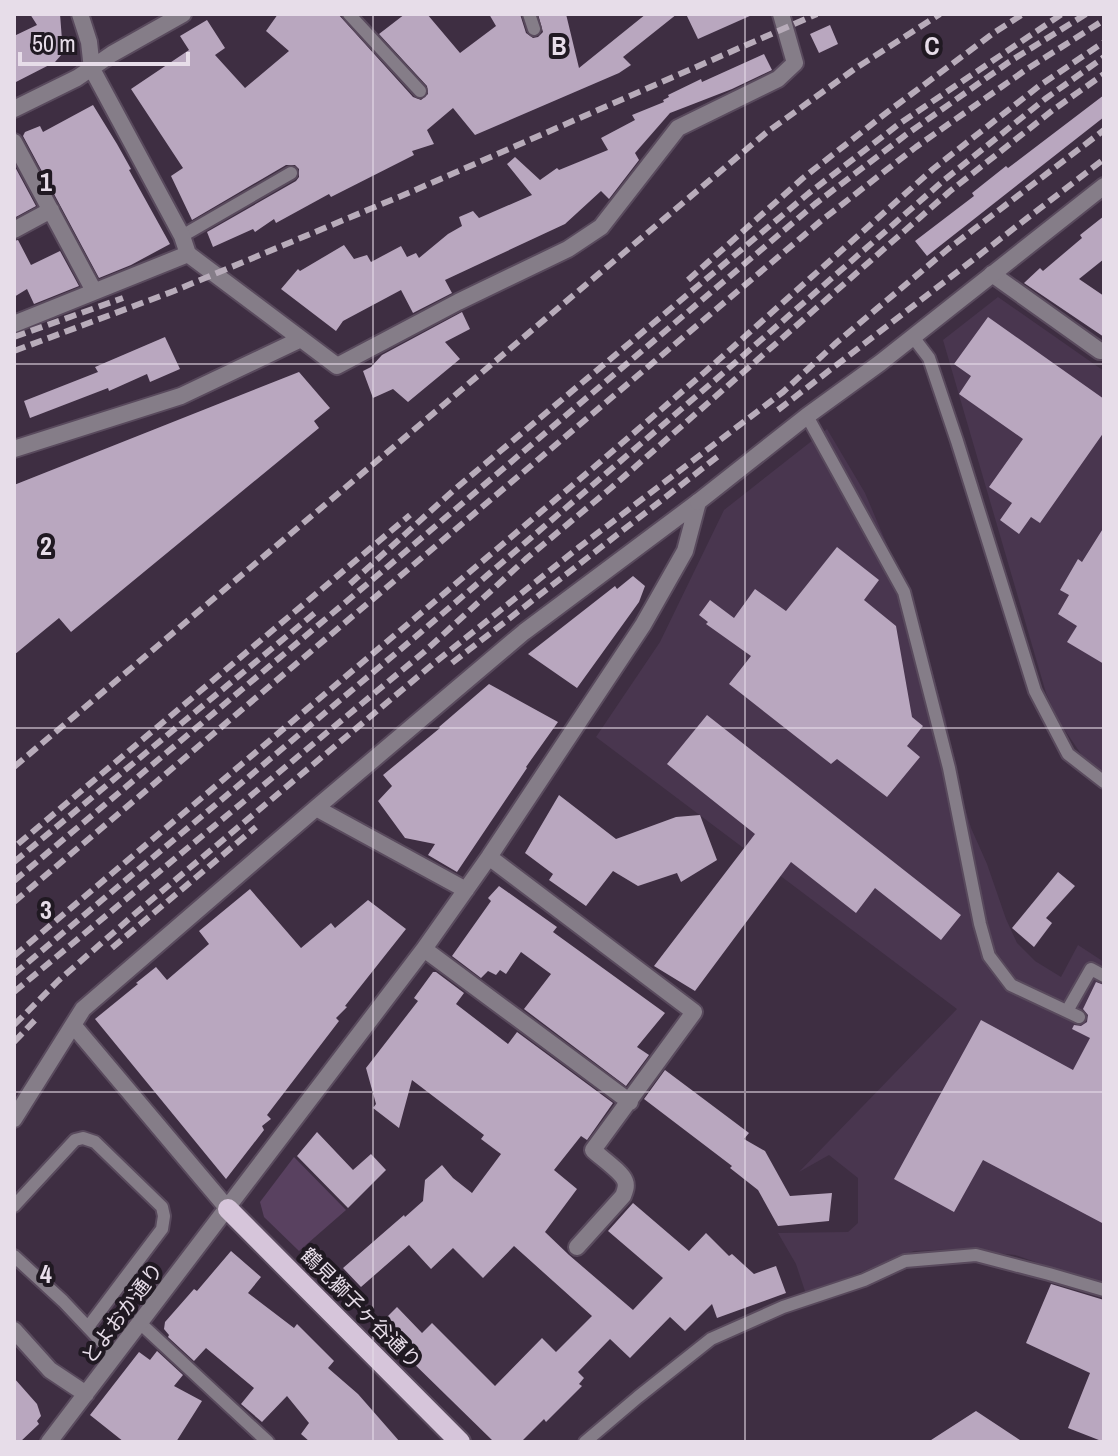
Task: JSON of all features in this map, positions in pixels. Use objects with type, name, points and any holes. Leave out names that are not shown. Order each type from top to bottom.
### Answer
[{"type":"main road","name":"鶴見獅子ヶ谷通り","points":[[228,1209],[451,1439]]},
{"type":"street","points":[[80,14],[89,42],[92,69],[182,236],[188,254],[337,366],[458,302],[568,249],[601,227],[678,128],[778,79],[795,63],[781,14]]},
{"type":"street","points":[[14,109],[77,78],[112,54],[183,14]]},
{"type":"street","points":[[14,142],[94,291]]},
{"type":"street","points":[[14,1119],[83,1009],[316,808],[524,632],[913,337],[1104,186]]},
{"type":"street","points":[[14,230],[51,210]]},
{"type":"street","points":[[14,324],[188,254]]},
{"type":"street","points":[[992,274],[1104,351]]},
{"type":"street","points":[[14,449],[181,396],[301,339]]},
{"type":"street","name":"とよおか通り","points":[[49,1442],[424,949],[489,857],[643,625],[685,551],[698,502]]},
{"type":"street","points":[[316,808],[466,890]]},
{"type":"street","points":[[489,857],[694,1012],[593,1150],[626,1182],[623,1196],[577,1247]]},
{"type":"street","points":[[424,949],[630,1102]]},
{"type":"street","points":[[73,1025],[228,1209]]},
{"type":"street","points":[[14,1330],[50,1370],[86,1394]]},
{"type":"lane","points":[[349,14],[420,91]]},
{"type":"lane","points":[[529,14],[534,29]]},
{"type":"lane","points":[[182,236],[291,173]]},
{"type":"lane","points":[[913,337],[929,358],[1035,691],[1068,754],[1104,782]]},
{"type":"lane","points":[[807,416],[904,592],[949,768],[989,956],[1011,985],[1073,1014],[1091,969],[1104,976]]},
{"type":"lane","points":[[14,1206],[75,1140],[83,1138],[95,1142],[162,1207],[162,1229],[88,1327]]},
{"type":"lane","points":[[585,1442],[711,1339],[783,1307],[864,1280],[905,1261],[976,1255],[1104,1290]]},
{"type":"lane","points":[[14,1256],[115,1356]]},
{"type":"lane","points":[[140,1323],[268,1442]]},
{"type":"shaded area","points":[[998,297],[1104,371],[1104,774],[1083,757],[1058,720],[1046,693],[943,340]]},
{"type":"shaded area","points":[[827,429],[865,493],[914,608],[946,720],[954,772],[971,828],[1017,943],[1035,961],[1061,977],[1078,945],[1104,962],[1104,1286],[1015,1255],[956,1249],[914,1251],[806,1294],[796,1264],[778,1233],[848,1232],[858,1223],[858,1178],[829,1155],[799,1172],[957,1009],[596,737],[660,642],[724,510]]},
{"type":"shaded area","points":[[294,1157],[346,1210],[299,1251],[264,1217],[260,1202]]},
{"type":"building","points":[[30,14],[60,14],[63,53],[55,62],[14,83],[14,36],[37,25]]},
{"type":"building","points":[[278,14],[338,14],[413,97],[421,100],[428,94],[427,86],[379,34],[405,14],[427,14],[460,53],[496,26],[489,14],[520,14],[526,33],[533,38],[543,32],[538,14],[566,14],[579,68],[646,14],[677,14],[623,57],[631,65],[619,73],[475,135],[453,108],[427,130],[434,144],[412,151],[414,155],[331,197],[329,194],[276,223],[274,219],[255,232],[253,229],[213,247],[207,232],[296,181],[299,169],[295,165],[286,165],[192,220],[171,176],[183,168],[131,89],[189,50],[180,36],[207,20],[225,48],[215,55],[245,88],[289,51],[266,31]]},
{"type":"building","points":[[686,14],[752,14],[752,15],[698,39]]},
{"type":"building","points":[[830,25],[838,44],[819,53],[810,34]]},
{"type":"building","points":[[764,54],[772,70],[670,113],[635,153],[639,160],[609,199],[601,191],[565,224],[445,280],[452,293],[413,313],[401,290],[343,321],[336,331],[281,289],[298,269],[300,271],[344,245],[354,259],[367,255],[371,262],[401,246],[407,257],[416,253],[419,258],[462,226],[459,217],[473,211],[479,218],[532,195],[507,164],[515,157],[540,180],[557,168],[559,170],[608,150],[601,138],[635,120],[632,115],[664,102],[668,95],[701,79],[702,82]]},
{"type":"building","points":[[1104,95],[1104,117],[927,256],[915,241],[974,196],[972,193],[1006,166],[1008,168]]},
{"type":"building","points":[[93,105],[170,244],[99,278],[23,136],[25,132],[40,126],[43,132]]},
{"type":"building","points":[[14,165],[36,206],[14,218]]},
{"type":"building","points":[[1104,216],[1104,259],[1079,279],[1104,296],[1104,337],[1024,283],[1040,268],[1043,271]]},
{"type":"building","points":[[18,240],[31,265],[60,251],[79,286],[34,304],[27,289],[14,297],[14,241]]},
{"type":"building","points":[[462,312],[470,329],[445,342],[460,359],[408,402],[393,389],[373,398],[363,371],[382,355]]},
{"type":"building","points":[[988,317],[1104,399],[1104,432],[1040,523],[1031,517],[1019,534],[1000,520],[1012,503],[989,487],[1023,439],[959,394],[971,376],[954,364]]},
{"type":"building","points":[[165,337],[180,369],[150,382],[147,374],[109,391],[108,388],[30,418],[24,401],[98,372],[95,367]]},
{"type":"building","points":[[299,372],[330,408],[314,421],[319,428],[71,632],[59,618],[14,655],[14,485]]},
{"type":"building","points":[[1104,527],[1104,664],[1067,642],[1077,626],[1058,614],[1069,595],[1060,590],[1078,559],[1082,562]]},
{"type":"building","points":[[837,547],[879,580],[864,600],[896,626],[912,717],[923,726],[907,746],[920,757],[887,797],[837,759],[831,764],[729,684],[751,656],[706,624],[708,622],[699,615],[710,600],[734,618],[755,589],[786,611]]},
{"type":"building","points":[[633,576],[645,586],[639,602],[577,688],[528,654],[615,586],[617,589]]},
{"type":"building","points":[[489,684],[558,722],[457,872],[428,855],[435,844],[405,838],[378,801],[392,786],[383,775]]},
{"type":"building","points":[[707,715],[961,915],[941,940],[875,888],[856,913],[791,862],[695,991],[654,966],[755,834],[667,764]]},
{"type":"building","points":[[559,795],[616,839],[676,817],[700,815],[717,860],[681,882],[677,873],[638,886],[613,871],[586,906],[549,880],[553,874],[525,853]]},
{"type":"building","points":[[1058,872],[1075,886],[1046,918],[1052,923],[1034,947],[1012,928]]},
{"type":"building","points":[[499,886],[557,927],[553,932],[665,1013],[637,1047],[649,1055],[626,1086],[524,1009],[551,974],[521,952],[506,974],[500,970],[496,975],[488,971],[481,978],[452,956],[491,901],[488,898]]},
{"type":"building","points":[[250,889],[301,948],[331,923],[335,928],[368,900],[406,929],[336,1018],[339,1021],[267,1115],[271,1119],[262,1126],[264,1130],[226,1179],[95,1019],[156,967],[167,980],[209,944],[199,931]]},
{"type":"building","points":[[433,972],[464,993],[456,1004],[508,1044],[517,1032],[613,1103],[587,1140],[581,1136],[554,1170],[577,1189],[545,1232],[569,1255],[633,1310],[663,1278],[608,1231],[633,1203],[689,1251],[706,1233],[729,1256],[732,1254],[754,1274],[776,1266],[786,1293],[717,1318],[712,1304],[685,1331],[670,1317],[630,1358],[610,1339],[578,1372],[584,1378],[579,1384],[582,1386],[521,1442],[494,1442],[403,1353],[406,1350],[380,1324],[397,1307],[422,1333],[432,1323],[495,1386],[542,1338],[556,1352],[592,1316],[514,1246],[483,1278],[453,1248],[431,1269],[409,1245],[361,1287],[343,1268],[423,1201],[425,1180],[442,1165],[472,1193],[501,1154],[481,1139],[484,1135],[412,1080],[399,1128],[373,1108],[376,1104],[366,1068],[418,1001],[414,998]]},
{"type":"building","points":[[1096,982],[1104,985],[1104,1224],[983,1160],[954,1212],[894,1179],[981,1020],[1073,1070],[1090,1038],[1072,1029],[1074,1025],[1081,1026],[1087,1022],[1088,1015],[1083,1009]]},
{"type":"building","points":[[665,1070],[749,1133],[744,1139],[765,1151],[790,1196],[832,1193],[829,1221],[778,1226],[758,1190],[730,1168],[732,1166],[644,1099]]},
{"type":"building","points":[[317,1132],[353,1170],[371,1154],[386,1170],[348,1208],[297,1156]]},
{"type":"building","points":[[231,1251],[261,1277],[248,1293],[294,1328],[297,1324],[334,1361],[328,1368],[358,1394],[400,1442],[310,1442],[301,1434],[309,1423],[287,1396],[262,1422],[241,1404],[254,1388],[206,1348],[194,1361],[168,1337],[165,1322]]},
{"type":"building","points":[[1051,1284],[1104,1300],[1104,1442],[1068,1428],[1090,1373],[1026,1343]]},
{"type":"building","points":[[157,1351],[183,1375],[174,1386],[202,1401],[176,1442],[124,1442],[90,1415],[139,1352],[150,1360]]},
{"type":"building","points":[[14,1378],[37,1404],[41,1416],[37,1421],[39,1424],[20,1442],[14,1442]]},
{"type":"building","points":[[976,1411],[1023,1442],[928,1442]]},
{"type":"railway","points":[[14,351],[174,291],[413,191],[817,14]]},
{"type":"railway","points":[[14,767],[767,132],[856,68],[940,14]]},
{"type":"railway","points":[[688,280],[803,178],[890,110],[1023,14]]},
{"type":"railway","points":[[350,584],[455,489],[809,193],[899,124],[1062,14]]},
{"type":"railway","points":[[14,881],[815,204],[1009,62],[1086,14]]},
{"type":"railway","points":[[14,902],[822,220],[916,147],[1027,69],[1104,20]]},
{"type":"railway","points":[[14,956],[593,468],[933,169],[1039,86],[1104,42]]},
{"type":"railway","points":[[14,974],[414,638],[943,181],[1045,99],[1104,57]]},
{"type":"railway","points":[[14,992],[424,652],[527,558],[949,192],[1104,74]]},
{"type":"railway","points":[[14,1025],[58,981],[137,912],[433,664],[578,548],[783,392],[948,249],[1104,130]]},
{"type":"railway","points":[[778,410],[1104,159]]},
{"type":"railway","points":[[14,337],[123,298]]},
{"type":"railway","points":[[452,663],[721,454]]},
{"type":"railway","points":[[18,844],[410,515]]},
{"type":"railway","points":[[14,862],[316,612]]},
{"type":"railway","points":[[112,948],[256,827]]},
{"type":"railway","points":[[14,1042],[36,1019]]}]
